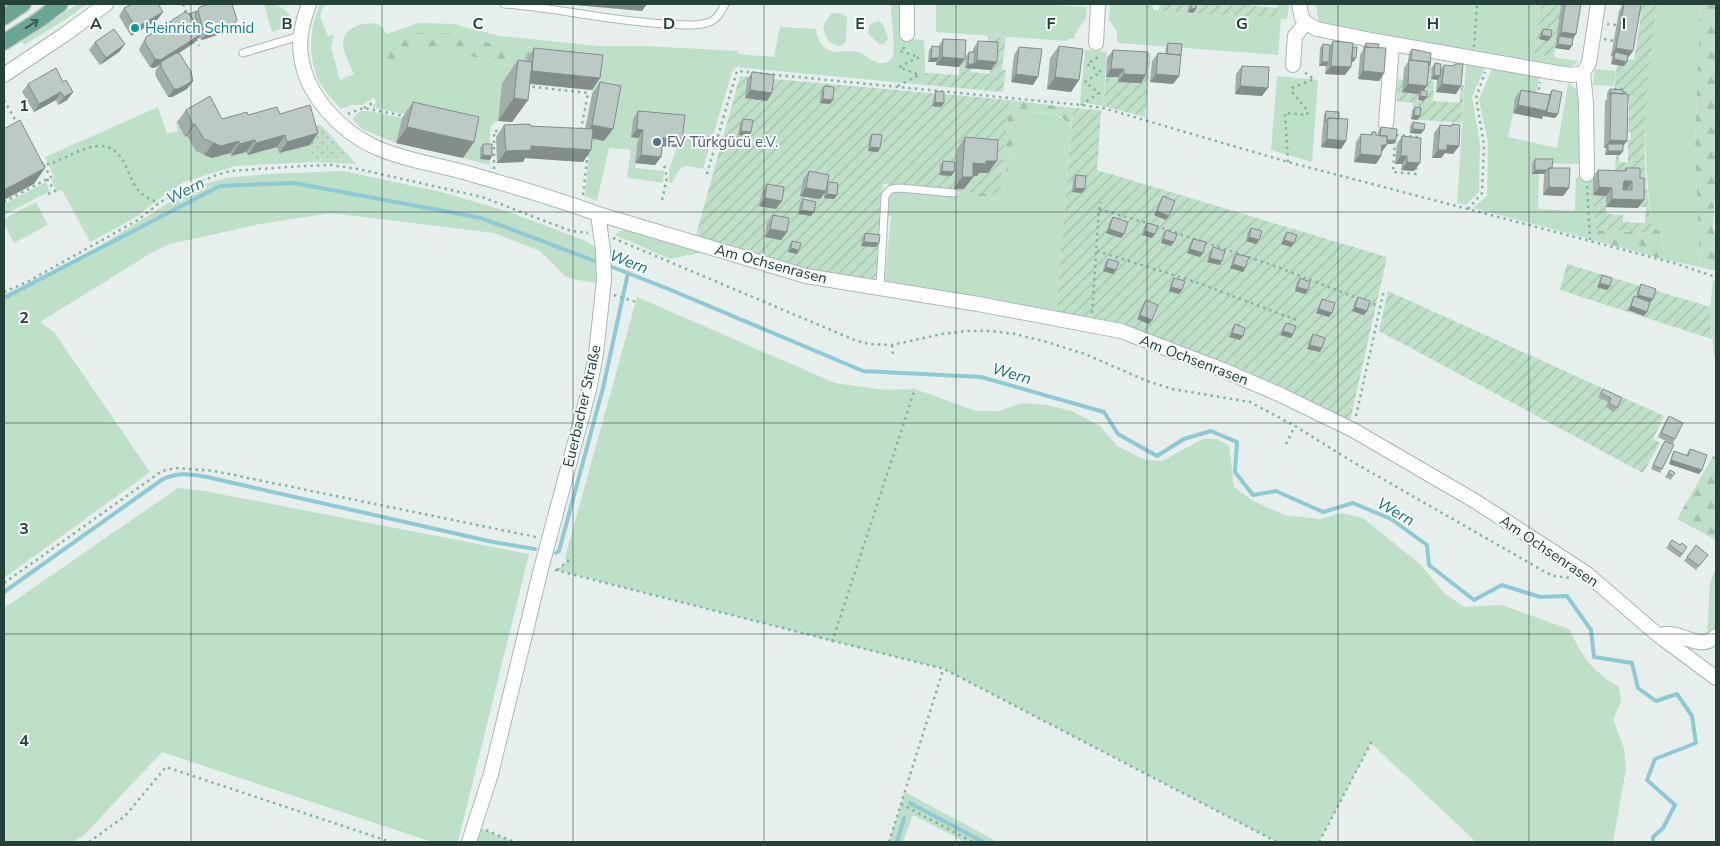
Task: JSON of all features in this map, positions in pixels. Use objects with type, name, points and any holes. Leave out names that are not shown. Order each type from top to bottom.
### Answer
[{"type":"main road","points":[[4,17],[23,4]]},
{"type":"main road","points":[[4,42],[60,4]]},
{"type":"street","points":[[4,75],[106,4]]},
{"type":"street","points":[[307,4],[300,36],[301,57],[313,90],[322,104],[357,137],[394,154],[493,180],[598,214]]},
{"type":"street","points":[[907,4],[909,39]]},
{"type":"street","points":[[1096,43],[1098,4]]},
{"type":"street","points":[[1299,4],[1302,18],[1306,23],[1311,27],[1323,30],[1392,44],[1572,75],[1583,73]]},
{"type":"street","points":[[1586,174],[1586,103],[1583,73],[1589,63],[1598,4]]},
{"type":"street","points":[[1293,66],[1296,36],[1306,23]]},
{"type":"street","points":[[1391,127],[1392,44]]},
{"type":"street","name":"Am Ochsenrasen","points":[[598,214],[806,276],[880,287],[1121,331],[1223,370],[1283,396],[1352,430],[1475,501],[1586,573],[1658,635],[1716,678]]},
{"type":"street","name":"Euerbacher Straße","points":[[469,842],[491,774],[541,569],[589,390],[597,346],[604,280],[603,250],[598,214]]},
{"type":"street","points":[[1658,635],[1671,634],[1701,643],[1712,640],[1716,636]]},
{"type":"lane","points":[[504,4],[641,22],[688,25],[708,23],[715,19],[724,4]]},
{"type":"lane","points":[[243,52],[300,36]]},
{"type":"lane","points":[[880,287],[885,196],[887,192],[894,188],[900,188],[954,193]]},
{"type":"path","points":[[183,4],[188,17]]},
{"type":"path","points":[[1474,58],[1477,4]]},
{"type":"path","points":[[196,39],[199,46]]},
{"type":"path","points":[[897,86],[919,75],[899,67],[919,57],[900,50],[909,39]]},
{"type":"path","points":[[1081,105],[1099,93],[1085,82],[1101,72],[1087,64],[1102,55],[1096,43]]},
{"type":"path","points":[[1467,209],[1482,193],[1484,145],[1476,98],[1489,61]]},
{"type":"path","points":[[1288,162],[1285,113],[1307,115],[1308,111],[1292,92],[1292,88],[1314,79],[1293,66]]},
{"type":"path","points":[[707,174],[737,70],[897,86],[1102,108],[1288,162],[1590,240],[1716,277]]},
{"type":"path","points":[[1537,102],[1542,70]]},
{"type":"path","points":[[519,85],[588,93],[580,135]]},
{"type":"path","points":[[1614,89],[1625,89],[1625,102]]},
{"type":"path","points":[[4,100],[18,126]]},
{"type":"path","points":[[338,121],[351,112],[374,102]]},
{"type":"path","points":[[363,108],[409,117]]},
{"type":"path","points":[[1391,127],[1396,135],[1392,172],[1416,174],[1416,165]]},
{"type":"path","points":[[493,180],[494,131],[504,131]]},
{"type":"path","points":[[1396,135],[1418,137],[1418,146]]},
{"type":"path","points":[[582,208],[588,144]]},
{"type":"path","points":[[43,164],[62,160],[94,147],[107,147],[118,153],[138,191],[159,203]]},
{"type":"path","points":[[4,202],[52,177],[38,160]]},
{"type":"path","points":[[4,292],[26,282],[138,220],[159,203],[185,188],[230,171],[331,165],[358,169],[482,197],[571,231],[600,234],[856,341],[869,344],[892,345],[968,330],[1015,334],[1085,354],[1147,381],[1172,389],[1250,402],[1295,426],[1353,462],[1540,570],[1561,578],[1577,577],[1586,573]]},
{"type":"path","points":[[662,200],[667,178],[664,165]]},
{"type":"path","points":[[1586,174],[1590,240]]},
{"type":"path","points":[[47,179],[55,192],[48,194]]},
{"type":"path","points":[[1091,325],[1101,202]]},
{"type":"path","points":[[1099,209],[1272,265],[1380,306]]},
{"type":"path","points":[[1096,251],[1193,281],[1299,321]]},
{"type":"path","points":[[1352,430],[1384,290]]},
{"type":"path","points":[[616,296],[636,302]]},
{"type":"path","points":[[892,345],[893,357]]},
{"type":"path","points":[[832,642],[916,388]]},
{"type":"path","points":[[1286,444],[1295,426]]},
{"type":"path","points":[[4,583],[162,472],[176,468],[214,471],[550,540]]},
{"type":"path","points":[[557,570],[569,560]]},
{"type":"path","points":[[541,569],[557,570],[832,642],[944,669],[1277,842]]},
{"type":"path","points":[[889,842],[944,669]]},
{"type":"path","points":[[1319,842],[1372,741]]},
{"type":"path","points":[[89,842],[125,816],[166,767],[392,842]]},
{"type":"path","points":[[901,804],[974,842]]},
{"type":"path","points":[[476,825],[514,842]]},
{"type":"green space","points":[[77,4],[87,4],[24,45],[22,42]]},
{"type":"green space","points":[[264,4],[284,9],[292,19],[291,25],[272,32]]},
{"type":"green space","points":[[320,4],[325,4],[321,13],[322,23],[328,36],[334,35],[331,47],[340,80],[354,74],[344,51],[344,37],[351,29],[367,23],[382,27],[386,34],[419,23],[453,24],[500,36],[599,46],[647,46],[738,51],[738,54],[774,57],[780,27],[816,29],[821,43],[828,50],[858,52],[875,62],[883,63],[890,60],[893,54],[894,41],[891,4],[901,4],[900,38],[924,40],[926,85],[736,67],[732,72],[703,169],[683,167],[678,171],[672,183],[669,182],[669,170],[677,147],[679,123],[638,138],[635,168],[664,171],[663,183],[629,178],[627,176],[631,150],[609,148],[597,201],[585,196],[590,142],[613,98],[592,94],[594,67],[607,67],[606,59],[593,53],[484,42],[468,37],[410,33],[391,39],[397,55],[402,50],[413,47],[475,57],[519,68],[502,83],[498,121],[491,125],[489,148],[480,159],[490,160],[490,165],[463,158],[412,116],[371,107],[376,103],[374,98],[363,105],[351,105],[341,109],[319,81],[312,59],[312,31]]},
{"type":"green space","points":[[936,4],[1037,4],[1087,7],[1086,18],[1075,34],[1074,39],[1066,41],[936,32]]},
{"type":"green space","points":[[1110,4],[1152,4],[1152,11],[1277,18],[1278,4],[1289,4],[1287,19],[1281,19],[1278,55],[1118,43],[1116,30],[1109,20]]},
{"type":"green space","points":[[1152,4],[1153,10],[1159,10],[1160,4],[1238,4],[1278,8],[1277,18],[1152,11]]},
{"type":"green space","points":[[1316,4],[1541,4],[1534,54],[1579,61],[1573,66],[1562,68],[1319,24]]},
{"type":"green space","points":[[1541,4],[1561,4],[1554,57],[1534,54]]},
{"type":"green space","points":[[1627,4],[1657,5],[1645,125],[1646,182],[1653,233],[1596,230],[1593,195],[1606,196],[1606,214],[1623,215],[1623,222],[1645,223],[1646,207],[1638,207],[1638,186],[1615,171],[1616,155],[1619,155],[1619,162],[1628,163],[1628,140],[1631,140],[1631,132],[1628,132],[1629,102],[1620,102],[1614,93],[1617,64],[1625,59],[1634,60],[1641,16],[1635,13]]},
{"type":"green space","points":[[1653,4],[1700,4],[1695,150],[1700,267],[1666,260],[1660,232],[1652,227],[1645,118],[1647,81],[1657,5]]},
{"type":"green space","points":[[1700,4],[1716,4],[1716,174],[1713,228],[1716,240],[1716,271],[1700,267],[1695,150]]},
{"type":"green space","points":[[840,13],[847,17],[846,41],[843,45],[838,46],[828,41],[823,27],[830,15]]},
{"type":"green space","points":[[878,21],[883,24],[888,38],[884,44],[879,44],[868,34],[870,24]]},
{"type":"green space","points":[[410,33],[452,33],[484,42],[593,53],[606,59],[608,67],[525,69],[475,57],[413,47],[402,50],[391,63],[385,54],[389,42],[391,39]]},
{"type":"green space","points":[[988,36],[1006,37],[1002,70],[1006,70],[1003,92],[926,85],[925,73],[959,75],[960,49],[950,41],[966,43],[965,68],[971,68],[971,72],[990,74],[992,51],[987,50]]},
{"type":"green space","points":[[1085,50],[1107,52],[1103,106],[1080,102]]},
{"type":"green space","points":[[1122,52],[1151,54],[1145,117],[1103,106],[1106,77],[1118,77]]},
{"type":"green space","points":[[1466,64],[1485,67],[1472,97],[1480,144],[1479,192],[1466,205],[1457,203]]},
{"type":"green space","points":[[1428,67],[1432,67],[1431,81],[1434,81],[1433,101],[1459,103],[1461,85],[1464,85],[1462,123],[1411,119],[1413,103],[1396,101],[1398,79],[1403,80],[1418,94],[1417,101],[1426,101]]},
{"type":"green space","points":[[1492,69],[1539,77],[1535,101],[1513,113],[1508,137],[1557,148],[1568,83],[1578,90],[1580,102],[1579,164],[1532,163],[1532,174],[1539,174],[1538,209],[1574,211],[1576,178],[1593,175],[1597,241],[1473,208],[1487,196],[1488,143],[1479,100]]},
{"type":"green space","points":[[1595,69],[1616,71],[1614,86],[1593,85]]},
{"type":"green space","points":[[740,76],[1010,100],[999,195],[883,184],[877,274],[873,280],[812,272],[695,239]]},
{"type":"green space","points":[[1277,76],[1318,80],[1312,162],[1271,150]]},
{"type":"green space","points":[[1010,100],[1073,108],[1071,129],[1057,115],[1030,112],[1021,116],[1017,122],[1003,199],[959,196],[960,191],[999,194]]},
{"type":"green space","points":[[158,107],[167,134],[178,131],[177,122],[185,136],[212,158],[230,153],[231,156],[277,147],[279,153],[310,145],[313,159],[350,157],[356,164],[313,162],[235,166],[184,182],[135,218],[90,242],[62,190],[57,192],[51,180],[54,177],[45,157]]},
{"type":"green space","points":[[1073,108],[1101,110],[1097,170],[1387,257],[1350,421],[1286,389],[1197,352],[1115,322],[1056,313]]},
{"type":"green space","points":[[360,111],[370,111],[402,118],[396,143],[362,129],[352,119]]},
{"type":"green space","points":[[1030,112],[1048,113],[1058,116],[1071,129],[1056,313],[887,283],[885,277],[891,216],[887,216],[887,206],[890,194],[893,191],[903,191],[1003,199],[1017,122],[1022,116]]},
{"type":"green space","points":[[321,125],[350,157],[313,159],[305,129]]},
{"type":"green space","points":[[344,171],[445,193],[509,212],[586,241],[597,249],[598,283],[565,276],[540,251],[494,233],[331,213],[260,224],[170,244],[151,253],[40,322],[54,332],[150,472],[4,578],[4,295],[100,246],[181,195],[199,186],[226,178],[266,174]]},
{"type":"green space","points":[[46,182],[50,191],[4,215],[4,204]]},
{"type":"green space","points":[[36,202],[48,225],[14,243],[4,224],[4,219]]},
{"type":"green space","points":[[1652,227],[1660,232],[1666,260],[1597,241],[1596,230],[1653,233]]},
{"type":"green space","points":[[629,230],[704,252],[670,259],[615,235],[620,231]]},
{"type":"green space","points":[[1567,264],[1710,307],[1712,339],[1560,290]]},
{"type":"green space","points":[[1713,280],[1716,281],[1716,353],[1714,357],[1710,307]]},
{"type":"green space","points":[[1388,291],[1664,416],[1653,439],[1660,443],[1643,473],[1379,331]]},
{"type":"green space","points":[[637,297],[835,383],[885,390],[915,389],[976,411],[999,411],[1021,403],[1047,405],[1072,411],[1100,426],[1117,446],[1143,459],[1162,461],[1203,439],[1217,439],[1229,446],[1234,487],[1252,500],[1284,515],[1320,519],[1342,513],[1363,518],[1421,565],[1444,593],[1464,607],[1502,605],[1569,629],[1579,648],[1594,669],[1619,687],[1621,702],[1613,719],[1624,748],[1626,769],[1613,842],[1476,842],[1371,743],[1319,842],[1277,842],[944,669],[557,570],[567,561],[565,558]]},
{"type":"green space","points":[[1713,456],[1716,456],[1716,540],[1677,519]]},
{"type":"green space","points":[[178,488],[205,491],[529,554],[458,842],[432,842],[162,752],[85,834],[74,842],[4,842],[4,608]]},
{"type":"green space","points":[[1715,563],[1716,627],[1707,637],[1710,583],[1715,570]]},
{"type":"green space","points":[[905,792],[998,842],[965,842],[913,815],[903,842],[889,842]]},
{"type":"green space","points":[[476,826],[513,842],[470,842]]},
{"type":"building","points":[[132,4],[158,4],[163,12],[136,28],[124,8]]},
{"type":"building","points":[[209,4],[232,4],[237,20],[235,23],[207,32],[203,30],[198,10],[200,7]]},
{"type":"building","points":[[1191,4],[1196,4],[1196,9],[1191,8]]},
{"type":"building","points":[[1565,4],[1581,4],[1576,34],[1561,32]]},
{"type":"building","points":[[1624,4],[1641,5],[1633,51],[1616,48]]},
{"type":"building","points":[[197,11],[195,14],[199,30],[189,14]]},
{"type":"building","points":[[185,12],[190,14],[200,35],[160,60],[155,59],[145,42],[146,37]]},
{"type":"building","points":[[114,29],[125,44],[106,58],[95,42]]},
{"type":"building","points":[[1543,29],[1552,30],[1551,37],[1542,35]]},
{"type":"building","points":[[1559,36],[1573,38],[1572,46],[1558,44]]},
{"type":"building","points":[[943,39],[966,40],[965,59],[942,57]]},
{"type":"building","points":[[978,41],[998,42],[997,62],[977,60]]},
{"type":"building","points":[[1333,41],[1353,43],[1351,67],[1331,66]]},
{"type":"building","points":[[1168,43],[1182,44],[1181,55],[1167,54]]},
{"type":"building","points":[[1366,43],[1379,44],[1378,48],[1366,47]]},
{"type":"building","points":[[1323,44],[1330,45],[1329,62],[1322,62]]},
{"type":"building","points":[[932,46],[940,47],[939,58],[931,58]]},
{"type":"building","points":[[1059,46],[1083,49],[1079,80],[1055,77]]},
{"type":"building","points":[[1019,47],[1042,49],[1038,77],[1016,74]]},
{"type":"building","points":[[1353,47],[1357,47],[1356,58],[1352,58]]},
{"type":"building","points":[[1365,47],[1386,48],[1384,73],[1363,71]]},
{"type":"building","points":[[534,48],[603,55],[600,78],[532,71]]},
{"type":"building","points":[[1412,49],[1431,53],[1430,66],[1428,66],[1429,62],[1411,60]]},
{"type":"building","points":[[1113,50],[1148,52],[1146,75],[1124,74],[1124,69],[1111,69]]},
{"type":"building","points":[[969,52],[975,52],[974,64],[968,64]]},
{"type":"building","points":[[1615,52],[1628,55],[1627,62],[1614,59]]},
{"type":"building","points":[[176,53],[180,54],[191,72],[193,81],[178,89],[174,89],[161,67],[161,62]]},
{"type":"building","points":[[1158,53],[1181,55],[1179,76],[1156,74]]},
{"type":"building","points":[[518,60],[532,62],[528,100],[514,98]]},
{"type":"building","points":[[1409,60],[1429,62],[1427,86],[1408,84]]},
{"type":"building","points":[[1435,63],[1441,64],[1440,76],[1434,75]]},
{"type":"building","points":[[1455,64],[1463,64],[1461,86],[1442,84],[1444,65],[1454,66]]},
{"type":"building","points":[[1242,66],[1269,67],[1268,88],[1240,86]]},
{"type":"building","points":[[56,68],[63,82],[66,80],[73,92],[64,97],[61,92],[39,104],[28,84]]},
{"type":"building","points":[[752,72],[774,75],[772,93],[750,90]]},
{"type":"building","points":[[600,82],[621,86],[613,129],[592,125]]},
{"type":"building","points":[[824,86],[834,87],[833,100],[823,99]]},
{"type":"building","points":[[1610,89],[1623,90],[1623,94],[1611,93],[1610,95]]},
{"type":"building","points":[[1421,90],[1427,91],[1427,97],[1420,96]]},
{"type":"building","points":[[1521,90],[1550,95],[1547,111],[1518,105]]},
{"type":"building","points":[[1552,90],[1562,92],[1558,114],[1546,112]]},
{"type":"building","points":[[936,91],[944,92],[944,103],[935,102]]},
{"type":"building","points":[[1611,93],[1628,94],[1627,141],[1610,140]]},
{"type":"building","points":[[210,96],[222,119],[247,112],[248,115],[277,107],[280,114],[310,105],[318,133],[287,142],[285,135],[256,143],[255,140],[239,144],[239,141],[221,146],[204,139],[195,124],[193,125],[186,110]]},
{"type":"building","points":[[413,102],[479,117],[474,142],[407,127]]},
{"type":"building","points":[[1415,107],[1421,108],[1420,116],[1414,115]]},
{"type":"building","name":"FV Türkgücü e.V.","points":[[638,111],[685,115],[682,139],[663,138],[661,157],[641,155],[643,130],[637,129]]},
{"type":"building","points":[[1326,111],[1339,112],[1339,119],[1328,118],[1325,122]]},
{"type":"building","points":[[1328,118],[1348,119],[1346,141],[1327,139]]},
{"type":"building","points":[[743,119],[753,120],[751,132],[741,131]]},
{"type":"building","points":[[20,120],[45,168],[4,190],[4,129]]},
{"type":"building","points":[[1413,122],[1425,124],[1424,130],[1413,129]]},
{"type":"building","points":[[530,124],[530,126],[593,129],[591,150],[531,146],[531,150],[506,151],[504,125]]},
{"type":"building","points":[[1452,124],[1460,125],[1459,146],[1447,145],[1447,150],[1438,150],[1440,125],[1452,126]]},
{"type":"building","points":[[1381,127],[1397,129],[1396,140],[1387,140],[1387,136],[1380,136]]},
{"type":"building","points":[[1372,132],[1376,132],[1376,135],[1387,136],[1387,145],[1382,145],[1381,156],[1360,154],[1361,134],[1372,135]]},
{"type":"building","points":[[872,134],[882,135],[880,148],[870,147]]},
{"type":"building","points":[[1402,136],[1421,138],[1420,163],[1407,162],[1407,156],[1401,156]]},
{"type":"building","points":[[965,137],[998,140],[997,161],[986,161],[986,164],[973,163],[973,177],[962,177]]},
{"type":"building","points":[[483,144],[492,144],[492,156],[483,155]]},
{"type":"building","points":[[1608,144],[1623,144],[1623,151],[1608,151]]},
{"type":"building","points":[[1535,159],[1553,159],[1552,168],[1535,170]]},
{"type":"building","points":[[943,161],[955,162],[954,172],[942,171]]},
{"type":"building","points":[[1549,168],[1570,168],[1569,188],[1549,187]]},
{"type":"building","points":[[1626,168],[1640,168],[1640,178],[1644,178],[1644,200],[1612,199],[1612,188],[1599,187],[1598,170],[1626,171]],"holes":[[[1624,181],[1632,181],[1632,190],[1623,190]]]},
{"type":"building","points":[[809,171],[829,175],[826,191],[806,188]]},
{"type":"building","points":[[1076,175],[1086,176],[1085,189],[1075,188]]},
{"type":"building","points":[[828,182],[838,183],[837,195],[827,194]]},
{"type":"building","points":[[767,184],[784,187],[782,201],[765,198]]},
{"type":"building","points":[[1163,196],[1175,201],[1169,216],[1157,211]]},
{"type":"building","points":[[803,199],[816,202],[814,212],[801,210]]},
{"type":"building","points":[[773,215],[789,218],[787,232],[770,229]]},
{"type":"building","points":[[1113,217],[1128,222],[1124,234],[1109,229]]},
{"type":"building","points":[[1147,223],[1158,226],[1155,234],[1145,231]]},
{"type":"building","points":[[1251,228],[1262,231],[1259,240],[1249,237]]},
{"type":"building","points":[[1166,230],[1177,234],[1174,242],[1163,239]]},
{"type":"building","points":[[1287,232],[1297,235],[1294,243],[1284,240]]},
{"type":"building","points":[[865,233],[880,235],[879,243],[864,242]]},
{"type":"building","points":[[1193,239],[1206,242],[1203,253],[1190,249]]},
{"type":"building","points":[[792,241],[801,243],[799,250],[791,248]]},
{"type":"building","points":[[1213,247],[1225,251],[1222,261],[1210,258]]},
{"type":"building","points":[[1236,254],[1249,257],[1245,268],[1233,264]]},
{"type":"building","points":[[1108,259],[1119,262],[1116,270],[1106,267]]},
{"type":"building","points":[[1602,275],[1612,278],[1610,286],[1600,283]]},
{"type":"building","points":[[1174,278],[1185,281],[1182,290],[1171,287]]},
{"type":"building","points":[[1300,278],[1310,282],[1308,290],[1297,287]]},
{"type":"building","points":[[1641,284],[1656,289],[1653,299],[1638,295]]},
{"type":"building","points":[[1634,296],[1650,302],[1647,312],[1631,306]]},
{"type":"building","points":[[1358,297],[1370,301],[1367,311],[1355,307]]},
{"type":"building","points":[[1322,299],[1335,303],[1332,313],[1319,309]]},
{"type":"building","points":[[1146,300],[1158,305],[1152,320],[1140,315]]},
{"type":"building","points":[[1286,323],[1296,326],[1293,334],[1283,331]]},
{"type":"building","points":[[1235,324],[1245,328],[1243,336],[1232,333]]},
{"type":"building","points":[[1313,334],[1325,338],[1322,348],[1310,345]]},
{"type":"building","points":[[1603,389],[1622,398],[1617,408],[1609,403],[1611,398],[1601,393]]},
{"type":"building","points":[[1669,416],[1683,423],[1675,439],[1661,433]]},
{"type":"building","points":[[1665,441],[1674,445],[1662,469],[1653,465]]},
{"type":"building","points":[[1690,449],[1707,455],[1702,470],[1671,460],[1674,451],[1688,456]]},
{"type":"building","points":[[1670,470],[1675,473],[1673,476],[1668,473]]},
{"type":"building","points":[[1672,540],[1680,545],[1682,543],[1687,547],[1682,554],[1669,544]]},
{"type":"building","points":[[1696,545],[1708,555],[1699,566],[1687,557]]},
{"type":"waterway","name":"Wern","points":[[4,298],[220,186],[294,183],[481,218],[600,263]]},
{"type":"waterway","name":"Wern","points":[[607,265],[863,371],[981,377],[1104,412],[1118,434],[1157,456],[1184,439],[1211,431],[1237,442],[1235,472],[1253,495],[1276,491],[1323,512],[1353,503],[1391,519],[1427,545],[1429,565],[1474,600],[1502,585],[1540,597],[1567,596],[1591,630],[1594,657],[1632,663],[1638,688],[1656,701],[1677,694],[1692,716],[1696,743],[1655,759],[1647,780],[1675,805],[1663,828],[1653,837],[1653,842]]},
{"type":"waterway","points":[[556,553],[559,551],[603,388],[628,273]]},
{"type":"waterway","points":[[4,592],[163,479],[180,474],[207,477],[493,542],[535,549]]},
{"type":"waterway","points":[[910,803],[983,842]]},
{"type":"waterway","points":[[897,842],[904,818]]},
{"type":"place","name":"Heinrich Schmid","points":[[135,28]]},
{"type":"place","name":"FV Türkgücü e.V.","points":[[657,142]]}]
